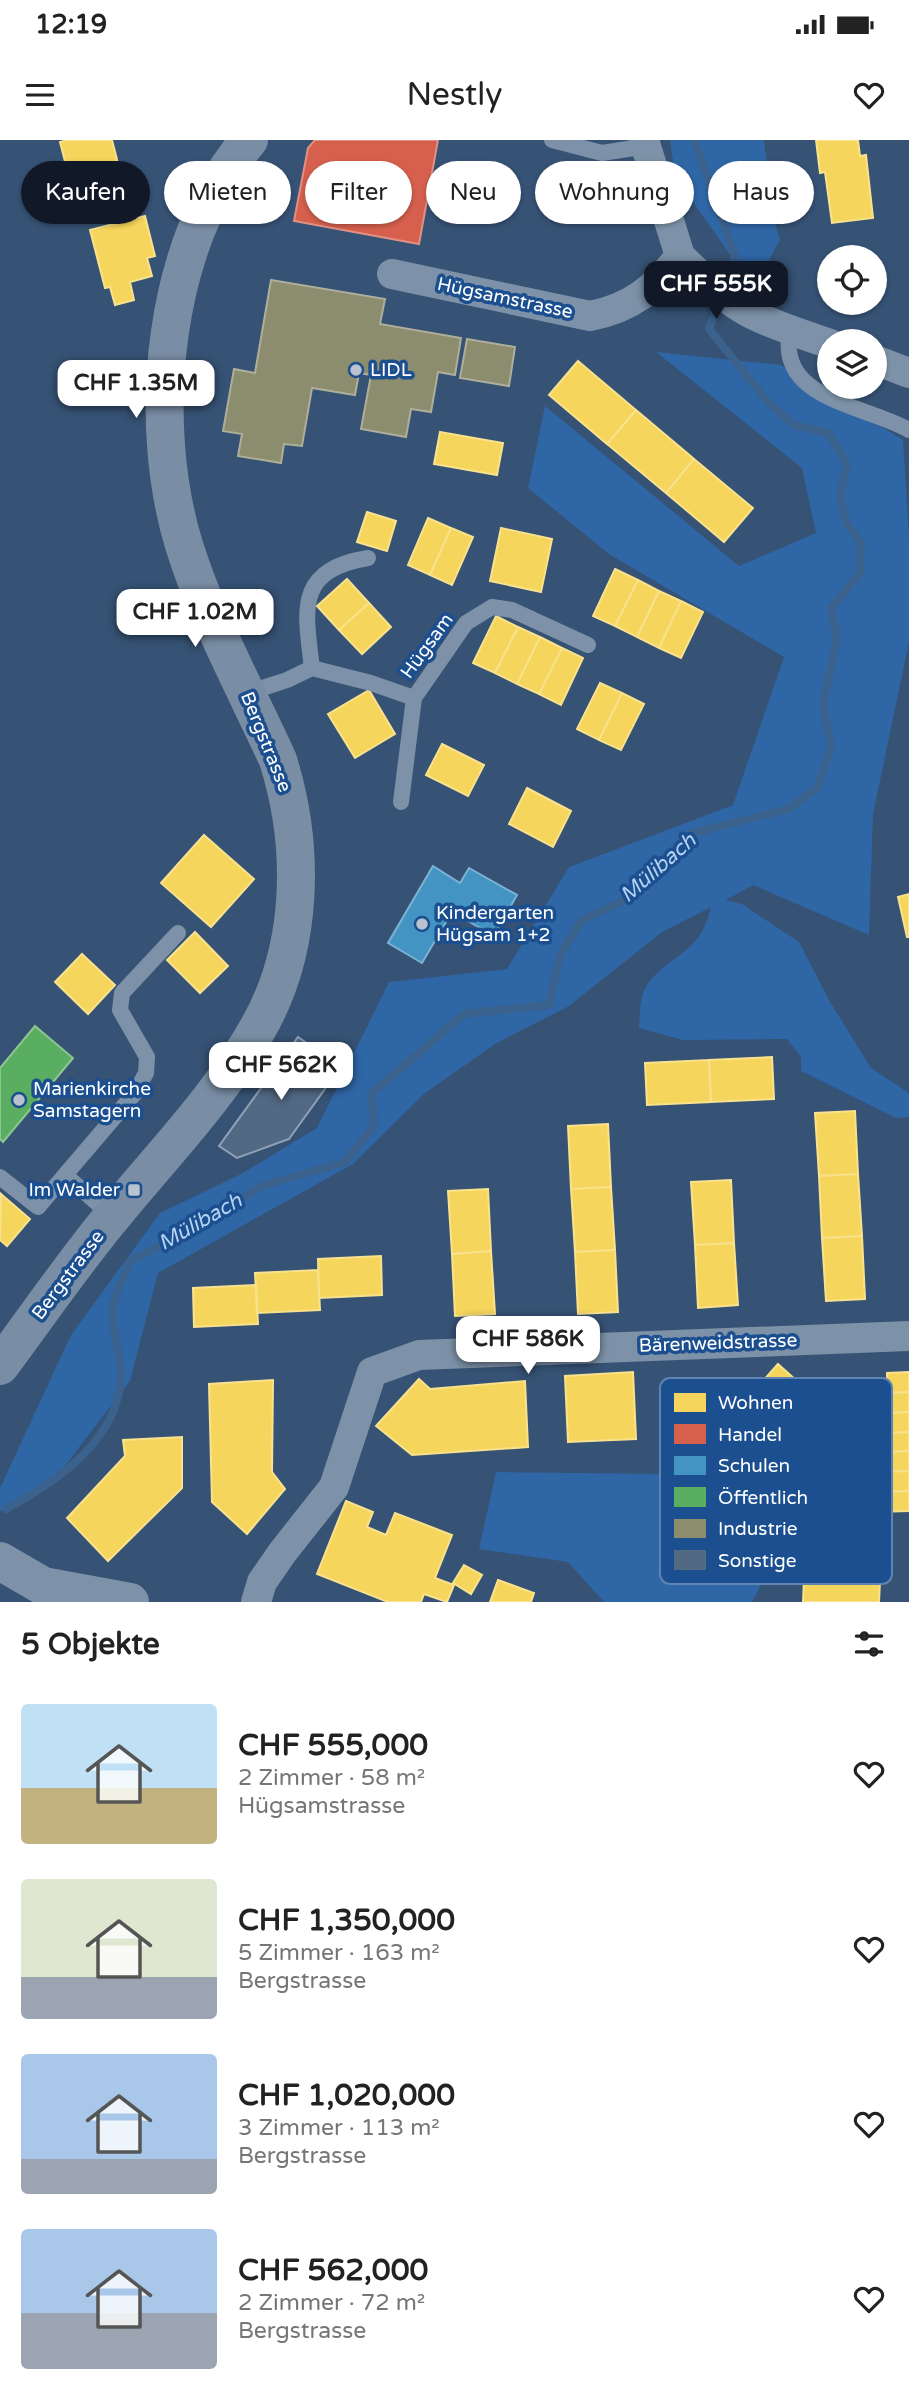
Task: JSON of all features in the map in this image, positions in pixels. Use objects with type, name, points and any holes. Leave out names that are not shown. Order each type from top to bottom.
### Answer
[{"type":"main road","name":"Bergstrasse","points":[[0,1366],[112,1216],[238,1061],[260,1026],[288,945],[297,866],[292,816],[278,760],[185,547],[173,505],[165,401],[172,322],[193,239],[218,184],[242,142]]},
{"type":"street","points":[[645,143],[680,256],[711,285],[746,311],[789,331],[817,340]]},
{"type":"street","name":"Hügsamstrasse","points":[[392,274],[590,316],[621,309],[636,301],[652,289],[680,256]]},
{"type":"street","points":[[887,365],[909,373]]},
{"type":"street","name":"Bärenweidstrasse","points":[[256,1602],[262,1582],[334,1487],[372,1371],[419,1355],[909,1336]]},
{"type":"street","points":[[6,1565],[43,1586],[130,1602]]},
{"type":"lane","points":[[552,140],[602,153],[645,143]]},
{"type":"lane","points":[[789,331],[787,346],[795,371],[813,391],[909,430]]},
{"type":"lane","points":[[247,694],[312,668],[307,599],[317,580],[347,561],[368,558]]},
{"type":"lane","name":"Hügsam","points":[[401,802],[414,698],[466,623],[492,607],[512,610],[588,645]]},
{"type":"lane","name":"Hügsam","points":[[312,668],[371,683],[414,698]]},
{"type":"lane","points":[[0,1177],[38,1206],[135,1093],[146,1073],[147,1058],[120,1010],[122,992],[178,933]]},
{"type":"lane","points":[[65,1175],[112,1216]]},
{"type":"shaded area","points":[[670,140],[764,140],[767,161],[708,161],[708,223],[694,203],[694,161],[673,161]]},
{"type":"shaded area","points":[[709,224],[776,224],[780,240],[758,280],[740,269]]},
{"type":"shaded area","points":[[656,352],[781,365],[817,387],[817,399],[836,399],[903,440],[909,537],[909,642],[873,814],[869,935],[753,885],[726,900],[742,904],[799,942],[829,1000],[871,1068],[909,1093],[909,1117],[896,1118],[801,1071],[801,1057],[787,1039],[683,1040],[639,1028],[644,990],[656,974],[692,945],[706,923],[711,907],[662,932],[569,1006],[495,1044],[424,1094],[353,1164],[158,1273],[130,1381],[51,1484],[0,1511],[0,1488],[71,1335],[160,1213],[241,1174],[317,1128],[389,982],[507,969],[569,867],[733,805],[784,657],[609,554],[528,488],[545,406],[739,566],[816,533],[802,468]]},
{"type":"shaded area","points":[[496,1472],[660,1474],[660,1584],[761,1584],[752,1602],[604,1602],[568,1562],[479,1549]]},
{"type":"building: Wohnen","points":[[112,140],[117,161],[65,161],[60,142]]},
{"type":"building: Wohnen","points":[[816,140],[858,140],[860,156],[866,155],[873,218],[832,223],[825,172],[820,173]]},
{"type":"building: Wohnen","points":[[114,224],[147,224],[155,256],[147,258],[152,276],[130,282],[134,300],[115,305],[110,287],[105,288],[90,230]]},
{"type":"building: Wohnen","points":[[578,361],[636,410],[607,444],[549,395]]},
{"type":"building: Wohnen","points":[[636,410],[694,459],[666,493],[607,444]]},
{"type":"building: Wohnen","points":[[440,432],[503,443],[497,475],[434,464]]},
{"type":"building: Wohnen","points":[[694,459],[753,508],[724,542],[666,493]]},
{"type":"building: Wohnen","points":[[367,512],[396,521],[387,551],[357,542]]},
{"type":"building: Wohnen","points":[[428,518],[451,528],[430,575],[408,565]]},
{"type":"building: Wohnen","points":[[451,528],[473,537],[452,585],[430,575]]},
{"type":"building: Wohnen","points":[[501,528],[552,539],[541,592],[490,581]]},
{"type":"building: Wohnen","points":[[615,569],[638,580],[615,626],[593,616]]},
{"type":"building: Wohnen","points":[[347,579],[369,603],[339,630],[317,606]]},
{"type":"building: Wohnen","points":[[638,580],[659,591],[637,637],[615,626]]},
{"type":"building: Wohnen","points":[[659,591],[681,601],[659,648],[637,637]]},
{"type":"building: Wohnen","points":[[681,601],[703,612],[681,658],[659,648]]},
{"type":"building: Wohnen","points":[[369,603],[391,627],[362,654],[339,630]]},
{"type":"building: Wohnen","points":[[496,616],[518,627],[495,673],[473,663]]},
{"type":"building: Wohnen","points":[[518,627],[540,637],[517,684],[495,673]]},
{"type":"building: Wohnen","points":[[540,637],[562,648],[539,694],[517,684]]},
{"type":"building: Wohnen","points":[[562,648],[583,658],[561,705],[539,694]]},
{"type":"building: Wohnen","points":[[600,683],[622,693],[599,740],[577,729]]},
{"type":"building: Wohnen","points":[[369,690],[395,734],[355,758],[328,714]]},
{"type":"building: Wohnen","points":[[622,693],[644,704],[621,750],[599,740]]},
{"type":"building: Wohnen","points":[[442,744],[484,765],[468,796],[426,775]]},
{"type":"building: Wohnen","points":[[527,788],[571,811],[553,847],[509,824]]},
{"type":"building: Wohnen","points":[[204,835],[254,879],[211,927],[161,883]]},
{"type":"building: Wohnen","points":[[909,894],[909,937],[907,937],[898,897]]},
{"type":"building: Wohnen","points":[[195,932],[228,966],[200,993],[167,960]]},
{"type":"building: Wohnen","points":[[82,954],[115,985],[88,1014],[55,982]]},
{"type":"building: Wohnen","points":[[772,1057],[774,1099],[711,1102],[709,1060]]},
{"type":"building: Wohnen","points":[[709,1060],[711,1102],[647,1105],[645,1063]]},
{"type":"building: Wohnen","points":[[855,1111],[858,1174],[819,1176],[815,1113]]},
{"type":"building: Wohnen","points":[[608,1124],[611,1187],[571,1189],[568,1126]]},
{"type":"building: Wohnen","points":[[858,1174],[862,1236],[822,1238],[819,1176]]},
{"type":"building: Wohnen","points":[[731,1180],[734,1243],[695,1245],[691,1182]]},
{"type":"building: Wohnen","points":[[611,1187],[615,1250],[575,1252],[571,1189]]},
{"type":"building: Wohnen","points":[[488,1189],[491,1251],[452,1254],[448,1191]]},
{"type":"building: Wohnen","points":[[1,1194],[30,1219],[7,1246],[0,1240]]},
{"type":"building: Wohnen","points":[[862,1236],[865,1299],[826,1301],[822,1238]]},
{"type":"building: Wohnen","points":[[734,1243],[738,1305],[698,1308],[695,1245]]},
{"type":"building: Wohnen","points":[[615,1250],[618,1312],[578,1314],[575,1252]]},
{"type":"building: Wohnen","points":[[491,1251],[495,1314],[455,1316],[452,1254]]},
{"type":"building: Wohnen","points":[[381,1256],[382,1295],[319,1298],[318,1259]]},
{"type":"building: Wohnen","points":[[318,1270],[320,1310],[257,1313],[255,1273]]},
{"type":"building: Wohnen","points":[[256,1285],[258,1324],[194,1327],[193,1288]]},
{"type":"building: Wohnen","points":[[778,1364],[794,1378],[766,1378]]},
{"type":"building: Wohnen","points":[[633,1372],[636,1439],[568,1442],[565,1376]]},
{"type":"building: Wohnen","points":[[909,1372],[909,1392],[892,1393],[892,1378],[887,1378],[887,1373]]},
{"type":"building: Wohnen","points":[[419,1379],[430,1389],[525,1381],[528,1447],[412,1455],[376,1426]]},
{"type":"building: Wohnen","points":[[273,1380],[272,1472],[285,1489],[247,1534],[212,1502],[209,1384]]},
{"type":"building: Wohnen","points":[[909,1392],[909,1412],[892,1413],[892,1393]]},
{"type":"building: Wohnen","points":[[909,1412],[909,1432],[892,1433],[892,1413]]},
{"type":"building: Wohnen","points":[[909,1432],[909,1451],[892,1452],[892,1433]]},
{"type":"building: Wohnen","points":[[182,1437],[182,1488],[108,1561],[67,1518],[125,1456],[123,1440]]},
{"type":"building: Wohnen","points":[[909,1451],[909,1471],[892,1471],[892,1452]]},
{"type":"building: Wohnen","points":[[892,1471],[909,1471],[909,1491],[892,1492]]},
{"type":"building: Wohnen","points":[[909,1491],[909,1511],[892,1512],[892,1492]]},
{"type":"building: Wohnen","points":[[346,1501],[373,1512],[367,1527],[386,1535],[395,1513],[452,1535],[435,1578],[454,1585],[447,1602],[424,1594],[421,1602],[388,1602],[317,1574]]},
{"type":"building: Wohnen","points":[[464,1565],[482,1575],[471,1594],[453,1583]]},
{"type":"building: Wohnen","points":[[498,1580],[534,1593],[531,1602],[490,1602]]},
{"type":"building: Wohnen","points":[[804,1584],[880,1584],[879,1602],[803,1602]]},
{"type":"building: Handel","points":[[315,140],[438,140],[434,161],[426,161],[426,206],[419,244],[310,224],[412,224],[412,161],[306,161],[308,148]]},
{"type":"building: Handel","points":[[305,164],[305,223],[294,221]]},
{"type":"building: Schulen","name":"Kindergarten Hügsam 1+2","points":[[433,866],[460,883],[469,868],[517,895],[494,936],[452,912],[422,963],[388,943]]},
{"type":"building: Öffentlich","name":"Marienkirche Samstagern","points":[[35,1026],[73,1058],[3,1142],[0,1139],[0,1068]]},
{"type":"building: Industrie","name":"LIDL","points":[[271,280],[385,299],[380,324],[461,338],[455,375],[438,372],[431,412],[411,409],[406,437],[361,429],[371,375],[359,373],[355,395],[312,388],[302,446],[284,444],[281,463],[238,456],[242,434],[223,431],[234,369],[255,373]]},
{"type":"building: Industrie","points":[[467,339],[515,347],[509,386],[460,378]]},
{"type":"building: Sonstige","points":[[298,1037],[327,1057],[330,1082],[289,1139],[237,1158],[219,1146]]},
{"type":"waterway","name":"Mülibach","points":[[694,140],[735,256],[724,286]]},
{"type":"waterway","name":"Mülibach","points":[[6,1509],[66,1471],[99,1437],[111,1417],[118,1395],[121,1371],[113,1307],[130,1261],[214,1218],[261,1186],[345,1162],[374,1126],[372,1093],[464,1014],[549,1005],[560,955],[582,920],[627,899],[693,833],[789,809],[818,787],[831,746],[823,705],[837,638],[831,608],[860,573],[861,543],[847,524],[840,497],[847,465],[829,433],[794,425],[769,403],[709,329],[719,302]]},
{"type":"place","name":"LIDL","points":[[356,370]]},
{"type":"place","name":"Kindergarten Hügsam 1+2","points":[[422,924]]},
{"type":"place","name":"Marienkirche Samstagern","points":[[19,1100]]},
{"type":"place","name":"Im Walder","points":[[134,1190]]}]
